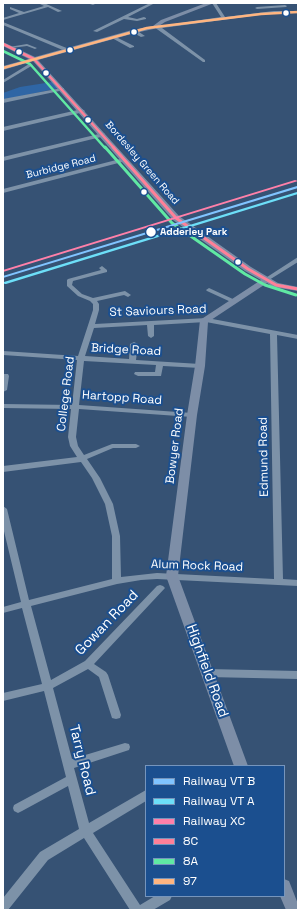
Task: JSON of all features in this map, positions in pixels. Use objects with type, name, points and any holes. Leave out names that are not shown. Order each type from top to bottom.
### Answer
[{"type":"main road","points":[[3,68],[33,62],[67,50],[134,31],[157,27],[156,25],[163,21],[211,3]]},
{"type":"main road","points":[[3,44],[33,62]]},
{"type":"main road","name":"Bordesley Green Road","points":[[33,62],[62,89],[176,218],[239,264],[276,284],[298,289]]},
{"type":"main road","points":[[206,320],[267,279]]},
{"type":"main road","name":"Bowyer Road","points":[[172,576],[192,415],[206,320]]},
{"type":"main road","name":"Highfield Road","points":[[172,576],[241,765]]},
{"type":"main road","points":[[285,888],[294,904]]},
{"type":"street","points":[[40,3],[60,11]]},
{"type":"street","points":[[136,3],[142,5]]},
{"type":"street","points":[[95,31],[153,3]]},
{"type":"street","points":[[214,3],[224,18]]},
{"type":"street","points":[[256,5],[261,14]]},
{"type":"street","points":[[256,5],[285,6]]},
{"type":"street","points":[[3,19],[48,6]]},
{"type":"street","points":[[10,8],[23,13]]},
{"type":"street","points":[[157,27],[261,14],[298,12]]},
{"type":"street","points":[[124,17],[137,20],[144,18]]},
{"type":"street","points":[[3,23],[67,50]]},
{"type":"street","points":[[3,27],[9,26]]},
{"type":"street","points":[[157,27],[203,60]]},
{"type":"street","points":[[134,31],[143,36]]},
{"type":"street","points":[[114,37],[132,47]]},
{"type":"street","points":[[10,47],[27,44],[35,48]]},
{"type":"street","points":[[3,82],[33,62]]},
{"type":"street","points":[[3,101],[62,89]]},
{"type":"street","points":[[3,129],[82,111]]},
{"type":"street","points":[[3,159],[103,135]]},
{"type":"street","name":"Burbidge Road","points":[[3,191],[124,160]]},
{"type":"street","points":[[267,279],[298,259]]},
{"type":"street","points":[[102,268],[105,271],[70,280],[69,285],[80,295],[92,300],[124,292],[128,295]]},
{"type":"street","points":[[209,290],[233,301]]},
{"type":"street","name":"College Road","points":[[92,300],[96,304],[96,310],[81,358],[72,437],[74,446],[81,459],[96,478],[109,504],[116,536],[117,581]]},
{"type":"street","name":"St Saviours Road","points":[[90,326],[206,320],[298,337]]},
{"type":"street","points":[[150,322],[151,336]]},
{"type":"street","name":"Edmund Road","points":[[273,332],[279,582]]},
{"type":"street","points":[[132,361],[134,344]]},
{"type":"street","name":"Bridge Road","points":[[3,353],[200,366]]},
{"type":"street","points":[[138,374],[158,374],[160,363]]},
{"type":"street","points":[[3,390],[5,376]]},
{"type":"street","name":"Hartopp Road","points":[[3,406],[76,407],[192,415]]},
{"type":"street","points":[[3,469],[81,459],[112,446],[124,449],[136,446]]},
{"type":"street","name":"Tarry Road","points":[[3,509],[26,604],[85,830],[137,910]]},
{"type":"street","name":"Alum Rock Road","points":[[3,610],[117,581],[141,577],[172,576],[298,583]]},
{"type":"street","name":"Gowan Road","points":[[3,696],[48,686],[88,664],[160,588]]},
{"type":"street","points":[[88,664],[103,675],[116,715]]},
{"type":"street","points":[[208,673],[298,675]]},
{"type":"street","points":[[68,765],[125,747]]},
{"type":"street","points":[[18,808],[72,779]]},
{"type":"street","points":[[3,907],[44,856],[85,830],[145,796]]},
{"type":"street","points":[[142,910],[164,897]]},
{"type":"shaded area","points":[[52,82],[59,88],[3,100],[3,93],[20,87]]},
{"type":"transit line","name":"97","points":[[3,68],[147,28],[261,14],[298,12]]},
{"type":"transit line","name":"8C","points":[[3,44],[34,59],[176,218],[248,269],[276,285],[298,289]]},
{"type":"transit line","name":"8A","points":[[3,51],[30,64],[172,223],[245,274],[265,285],[296,295]]},
{"type":"transit line","points":[[3,277],[298,187]]},
{"type":"transit line","points":[[5,283],[298,193]]},
{"type":"rail line","name":"XC","points":[[3,271],[296,181]]},
{"type":"place","name":"Adderley Park","points":[[151,232]]}]
